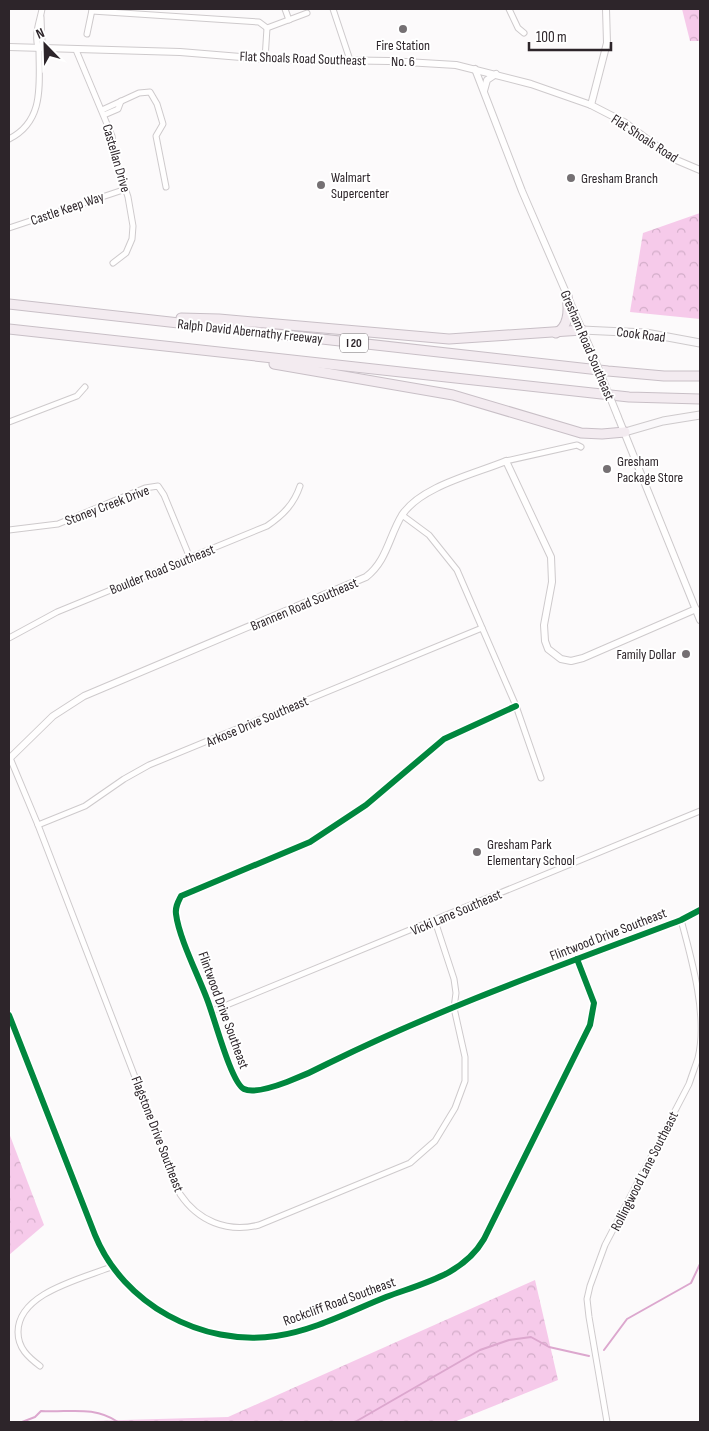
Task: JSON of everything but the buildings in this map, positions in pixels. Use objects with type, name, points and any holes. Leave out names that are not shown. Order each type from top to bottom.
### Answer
[{"type":"highway","points":[[556,333],[562,330],[566,324],[567,296]]},
{"type":"highway","name":"Ralph David Abernathy Freeway","points":[[9,304],[608,371],[664,376],[700,376]]},
{"type":"highway","points":[[122,317],[220,319],[449,339],[582,330]]},
{"type":"highway","name":"Ralph David Abernathy Freeway","points":[[9,329],[629,397],[700,399]]},
{"type":"highway","points":[[183,348],[454,396],[580,433],[625,432]]},
{"type":"main road","name":"Cook Road","points":[[582,330],[646,333],[700,343]]},
{"type":"main road","points":[[625,432],[663,421],[700,416]]},
{"type":"street","points":[[9,139],[30,122],[39,98],[39,49],[36,44],[42,9]]},
{"type":"street","points":[[284,9],[289,20]]},
{"type":"street","points":[[333,9],[350,60]]},
{"type":"street","points":[[509,9],[518,28],[524,33]]},
{"type":"street","points":[[591,105],[607,43],[606,9]]},
{"type":"street","points":[[86,34],[92,10],[259,22],[268,28]]},
{"type":"street","points":[[268,28],[307,13]]},
{"type":"street","points":[[265,59],[268,28]]},
{"type":"street","name":"Flat Shoals Road Southeast","points":[[9,47],[180,52],[265,59],[431,62],[496,74],[591,105]]},
{"type":"street","name":"Castellan Drive","points":[[76,50],[112,136],[114,156],[126,189],[133,226],[132,239],[126,253],[113,263]]},
{"type":"street","name":"Gresham Road Southeast","points":[[476,69],[522,191],[625,432],[700,620]]},
{"type":"street","points":[[484,92],[487,80],[496,74]]},
{"type":"street","points":[[103,113],[118,109],[121,101],[144,92],[150,92],[163,124],[156,136],[166,187]]},
{"type":"street","name":"Flat Shoals Road","points":[[591,105],[624,122],[674,159],[700,170]]},
{"type":"street","name":"Castle Keep Way","points":[[9,228],[126,189]]},
{"type":"street","points":[[9,422],[77,396],[85,387]]},
{"type":"street","name":"Brannen Road Southeast","points":[[9,758],[53,716],[77,699],[366,577],[380,563],[402,515],[421,496],[506,461],[577,446],[581,447]]},
{"type":"street","points":[[506,461],[551,557],[552,582],[544,638],[548,649],[554,655],[571,661],[583,658],[696,609]]},
{"type":"street","name":"Stoney Creek Drive","points":[[9,530],[58,524],[158,484],[190,558]]},
{"type":"street","name":"Boulder Road Southeast","points":[[9,638],[40,620],[276,520],[296,499],[300,486]]},
{"type":"street","points":[[402,515],[429,535],[451,561],[516,706],[541,778]]},
{"type":"street","name":"Arkose Drive Southeast","points":[[38,825],[85,806],[124,779],[149,765],[482,628]]},
{"type":"street","name":"Flintwood Drive Southeast","points":[[516,706],[444,739],[359,810],[310,842],[181,896],[176,906],[178,920],[212,1011],[226,1058],[239,1086],[246,1091],[276,1086],[305,1075],[396,1031],[681,920],[700,910]]},
{"type":"street","name":"Flagstone Drive Southeast","points":[[9,758],[38,825],[180,1194],[197,1213],[210,1222],[234,1228],[259,1225],[396,1170],[424,1153],[440,1134],[455,1108],[464,1081],[465,1057],[454,1008],[456,993],[454,979],[435,921]]},
{"type":"street","name":"Vicki Lane Southeast","points":[[212,1011],[700,812]]},
{"type":"street","name":"Rollingwood Lane Southeast","points":[[607,1422],[587,1299],[605,1245],[689,1084],[698,1057],[700,1023],[697,994],[692,958],[681,920]]},
{"type":"street","name":"Rockcliff Road Southeast","points":[[9,1015],[95,1235],[111,1267],[127,1285],[165,1316],[202,1330],[260,1338],[300,1331],[460,1267],[475,1253],[484,1239],[590,1024],[594,1003],[577,959]]},
{"type":"street","points":[[40,1366],[22,1349],[18,1337],[18,1326],[27,1308],[46,1293],[111,1267]]},
{"type":"green space","points":[[682,9],[700,9],[700,41],[690,41]]},
{"type":"green space","points":[[700,213],[700,319],[630,312],[643,233]]},
{"type":"green space","points":[[9,1133],[44,1225],[9,1255]]},
{"type":"green space","points":[[535,1280],[558,1380],[454,1422],[54,1422],[228,1417]]},
{"type":"waterway","points":[[604,1350],[627,1319],[691,1283],[700,1264]]},
{"type":"waterway","points":[[355,1422],[480,1350],[509,1340],[531,1337],[549,1347],[589,1356]]},
{"type":"waterway","points":[[22,1422],[35,1417],[41,1411],[99,1413],[118,1422]]},
{"type":"cycle path","points":[[516,706],[444,739],[366,805],[310,842],[181,896],[176,911],[181,934],[207,999],[228,1062],[239,1084],[244,1089],[252,1091],[287,1082],[415,1023],[547,970],[681,920],[700,910]]},
{"type":"cycle path","points":[[9,1015],[95,1235],[108,1260],[125,1281],[145,1300],[168,1315],[194,1327],[220,1335],[248,1338],[276,1336],[304,1330],[428,1282],[454,1269],[475,1251],[484,1239],[590,1025],[594,1003],[577,959]]},
{"type":"place","name":"Fire Station No. 6","points":[[403,29]]},
{"type":"place","name":"Gresham Branch","points":[[571,178]]},
{"type":"place","name":"Walmart Supercenter","points":[[321,185]]},
{"type":"place","name":"Gresham Package Store","points":[[607,469]]},
{"type":"place","name":"Family Dollar","points":[[686,654]]},
{"type":"place","name":"Gresham Park Elementary School","points":[[477,852]]}]
